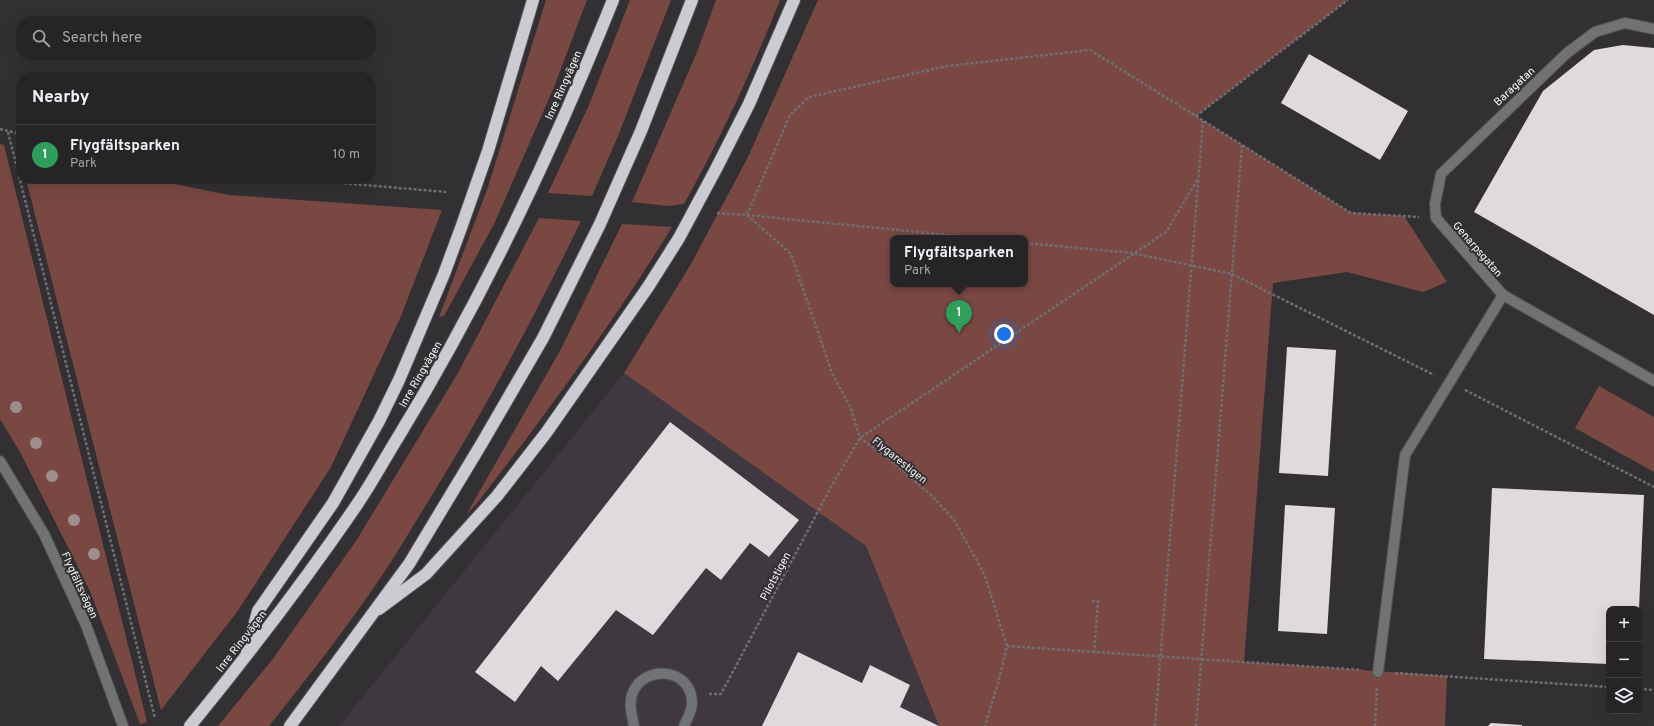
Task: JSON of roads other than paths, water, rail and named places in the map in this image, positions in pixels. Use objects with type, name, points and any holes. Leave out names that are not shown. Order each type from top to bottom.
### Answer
[{"type":"highway","points":[[245,659],[258,611],[333,503],[379,421],[399,380],[444,274],[461,228],[488,151],[533,0]]},
{"type":"highway","name":"Inre Ringvägen","points":[[190,726],[245,659],[292,597],[357,505],[436,376],[498,260],[588,64],[613,0]]},
{"type":"highway","points":[[290,726],[368,617],[409,564],[543,338],[600,224],[638,138],[692,0]]},
{"type":"highway","points":[[368,617],[426,574],[497,496],[546,433],[640,300],[679,238],[716,169],[748,104],[794,0]]},
{"type":"street","name":"Baragatan","points":[[1436,218],[1434,204],[1441,174],[1567,53],[1595,32],[1626,23],[1654,29]]},
{"type":"street","name":"Genarpsgatan","points":[[1436,218],[1503,295],[1654,381]]},
{"type":"street","points":[[1378,672],[1405,454],[1503,295]]},
{"type":"street","name":"Flygfältsvägen","points":[[0,461],[44,534],[86,624],[123,726]]},
{"type":"street","points":[[634,726],[630,707],[633,692],[643,680],[651,676],[669,673],[684,680],[688,685],[692,702],[690,712],[684,726]]},
{"type":"place","name":"Flygfältsparken","points":[[959,333]]}]
